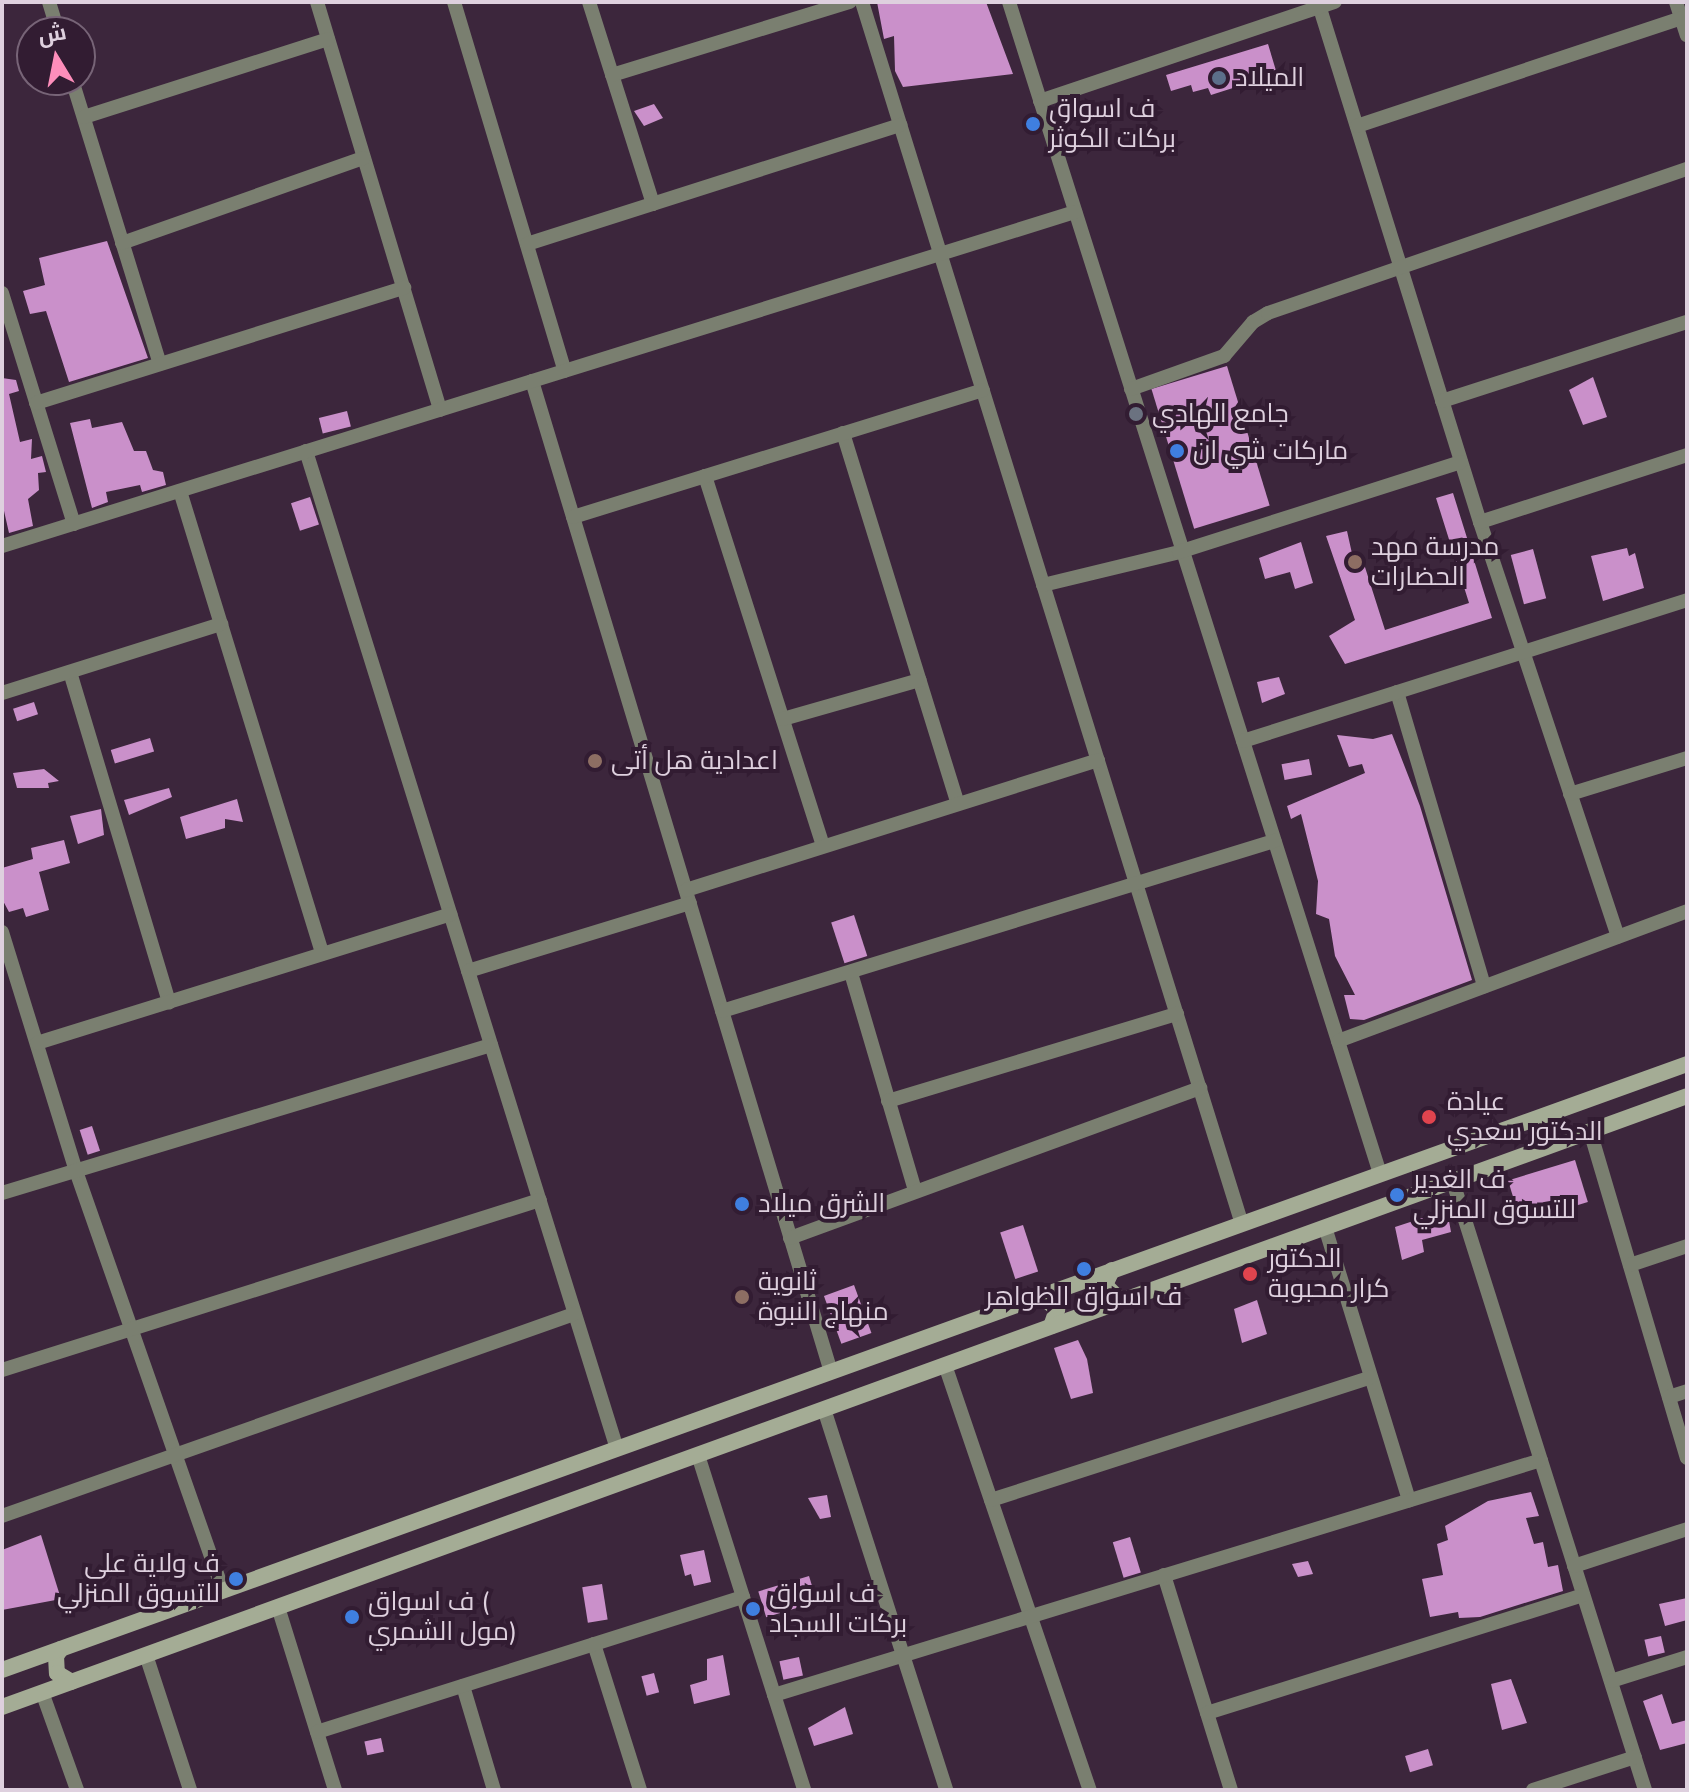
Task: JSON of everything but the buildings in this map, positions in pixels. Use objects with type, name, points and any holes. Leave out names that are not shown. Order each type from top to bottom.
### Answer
[{"type":"street","points":[[317,2],[440,410]]},
{"type":"street","points":[[454,2],[565,371]]},
{"type":"street","points":[[589,2],[653,204]]},
{"type":"street","points":[[612,75],[850,2]]},
{"type":"street","points":[[862,2],[1242,1224]]},
{"type":"street","points":[[1009,2],[1179,552],[1243,741],[1380,1174]]},
{"type":"street","points":[[1040,101],[1319,4],[1335,2]]},
{"type":"street","points":[[1676,2],[1684,17],[1687,35]]},
{"type":"street","points":[[1319,4],[1480,522],[1618,937]]},
{"type":"street","points":[[1357,126],[1684,17]]},
{"type":"street","points":[[84,117],[328,39]]},
{"type":"street","points":[[77,96],[160,364]]},
{"type":"street","points":[[527,244],[900,125]]},
{"type":"street","points":[[122,243],[364,158]]},
{"type":"street","points":[[1131,389],[1224,356],[1253,322],[1268,313],[1400,264],[1687,169]]},
{"type":"street","points":[[2,546],[1075,212]]},
{"type":"street","points":[[36,403],[404,288]]},
{"type":"street","points":[[2,293],[74,524]]},
{"type":"street","points":[[1442,401],[1687,322]]},
{"type":"street","points":[[532,381],[831,1372]]},
{"type":"street","points":[[573,517],[983,390]]},
{"type":"street","points":[[843,433],[958,804]]},
{"type":"street","points":[[306,451],[617,1449]]},
{"type":"street","points":[[1480,522],[1687,455]]},
{"type":"street","points":[[1043,585],[1179,552],[1461,462]]},
{"type":"street","points":[[705,476],[823,846]]},
{"type":"street","points":[[180,491],[322,954]]},
{"type":"street","points":[[1243,741],[1687,600]]},
{"type":"street","points":[[2,693],[221,624]]},
{"type":"street","points":[[70,672],[169,1002]]},
{"type":"street","points":[[783,719],[920,680]]},
{"type":"street","points":[[1397,692],[1484,986]]},
{"type":"street","points":[[1570,794],[1687,758]]},
{"type":"street","points":[[468,971],[823,846],[1098,760]]},
{"type":"street","points":[[722,1011],[1137,886],[1274,841]]},
{"type":"street","points":[[1338,1041],[1687,911]]},
{"type":"street","points":[[37,1043],[450,914]]},
{"type":"street","points":[[2,932],[76,1171],[223,1590]]},
{"type":"street","points":[[851,973],[915,1190]]},
{"type":"street","points":[[888,1101],[1177,1014]]},
{"type":"street","points":[[2,1193],[491,1045]]},
{"type":"street","points":[[2,1670],[1687,1064]]},
{"type":"street","points":[[790,1238],[1200,1088]]},
{"type":"street","points":[[2,1707],[1687,1096]]},
{"type":"street","points":[[1590,1131],[1687,1458]]},
{"type":"street","points":[[1453,1182],[1645,1790]]},
{"type":"street","points":[[2,1370],[540,1200]]},
{"type":"street","points":[[1325,1227],[1409,1500]]},
{"type":"street","points":[[1630,1265],[1687,1246]]},
{"type":"street","points":[[1112,1270],[1105,1285],[1121,1301]]},
{"type":"street","points":[[1041,1296],[1057,1309],[1051,1326]]},
{"type":"street","points":[[2,1516],[574,1314]]},
{"type":"street","points":[[945,1365],[1090,1790]]},
{"type":"street","points":[[991,1500],[1371,1377]]},
{"type":"street","points":[[1669,1397],[1687,1391]]},
{"type":"street","points":[[824,1409],[946,1790]]},
{"type":"street","points":[[698,1455],[804,1790]]},
{"type":"street","points":[[774,1695],[1541,1460]]},
{"type":"street","points":[[1574,1566],[1687,1529]]},
{"type":"street","points":[[1164,1575],[1231,1790]]},
{"type":"street","points":[[1207,1713],[1583,1595]]},
{"type":"street","points":[[317,1732],[743,1597]]},
{"type":"street","points":[[278,1607],[335,1790]]},
{"type":"street","points":[[594,1644],[640,1790]]},
{"type":"street","points":[[61,1649],[57,1673],[72,1682]]},
{"type":"street","points":[[146,1655],[190,1790]]},
{"type":"street","points":[[1611,1681],[1687,1657]]},
{"type":"street","points":[[463,1686],[494,1790]]},
{"type":"street","points":[[42,1692],[77,1790]]},
{"type":"street","points":[[1533,1790],[1635,1757]]},
{"type":"place","name":"الميلاد","points":[[1219,78]]},
{"type":"place","name":"ف اسواق بركات الكوثر","points":[[1033,124]]},
{"type":"place","name":"جامع الهادي","points":[[1136,414]]},
{"type":"place","name":"ماركات شي ان","points":[[1177,451]]},
{"type":"place","name":"مدرسة مهد الحضارات","points":[[1355,562]]},
{"type":"place","name":"اعدادية هل أتى","points":[[595,761]]},
{"type":"place","name":"عيادة الدكتور سعدي","points":[[1429,1117]]},
{"type":"place","name":"ف الغدير للتسوق المنزلي","points":[[1397,1195]]},
{"type":"place","name":"الشرق ميلاد","points":[[742,1204]]},
{"type":"place","name":"ف اسواق الظواهر","points":[[1084,1269]]},
{"type":"place","name":"الدكتور كرار محبوبة","points":[[1250,1274]]},
{"type":"place","name":"ثانوية منهاج النبوة","points":[[742,1297]]},
{"type":"place","name":"ف ولاية علي للتسوق المنزلي","points":[[236,1579]]},
{"type":"place","name":"ف اسواق بركات السجاد","points":[[753,1609]]},
{"type":"place","name":"ف اسواق ( مول الشمري)","points":[[352,1617]]}]
